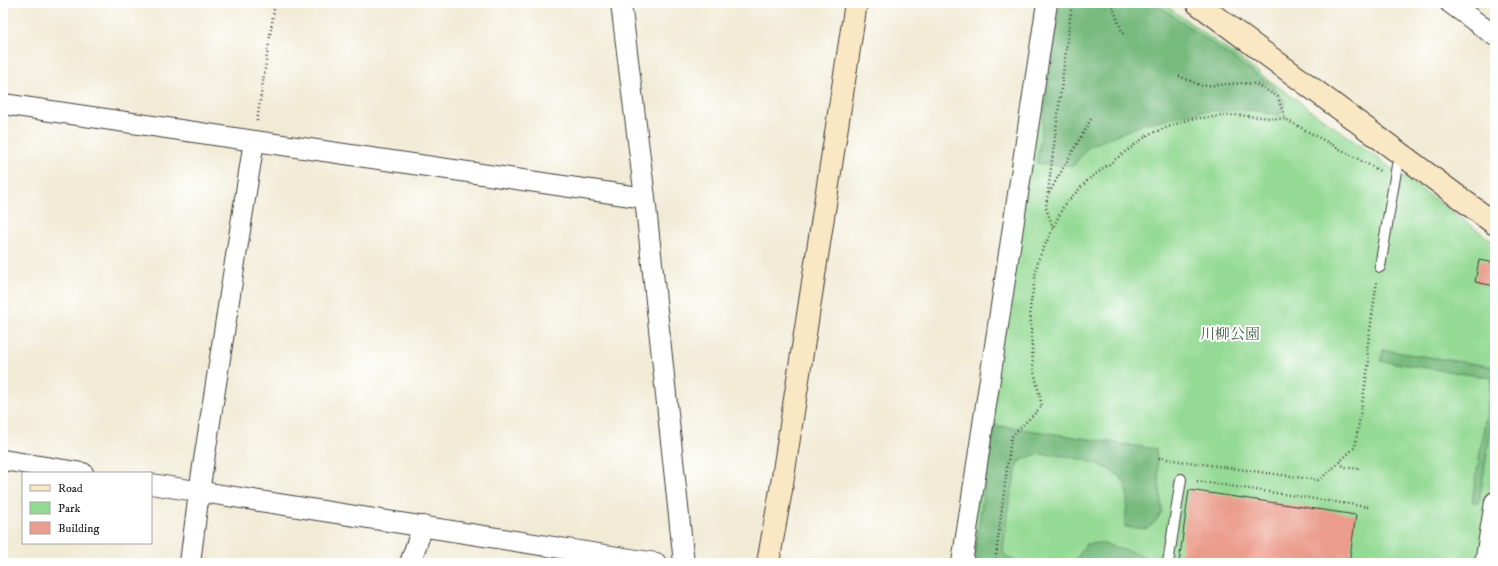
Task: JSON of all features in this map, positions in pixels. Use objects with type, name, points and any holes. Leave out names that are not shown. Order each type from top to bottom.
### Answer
[{"type":"street","points":[[621,3],[645,198],[684,563]]},
{"type":"street","points":[[768,563],[781,490],[856,3]]},
{"type":"street","points":[[962,563],[1047,3]]},
{"type":"street","points":[[1197,3],[1495,224]]},
{"type":"street","points":[[1450,3],[1495,36]]},
{"type":"street","points":[[3,104],[645,198]]},
{"type":"street","points":[[190,563],[199,492],[254,141]]},
{"type":"street","points":[[3,460],[78,472]]},
{"type":"street","points":[[152,484],[656,563]]},
{"type":"street","points":[[1485,563],[1495,502]]},
{"type":"street","points":[[410,563],[423,526]]},
{"type":"lane","points":[[1380,267],[1397,165],[1402,156]]},
{"type":"lane","points":[[1168,563],[1181,478]]},
{"type":"path","points":[[254,141],[275,3]]},
{"type":"path","points":[[1053,229],[1046,208],[1072,3]]},
{"type":"path","points":[[1111,3],[1123,34]]},
{"type":"path","points":[[1179,76],[1202,86],[1242,83],[1256,84],[1278,97],[1285,119]]},
{"type":"path","points":[[995,563],[1011,437],[1042,406],[1033,367],[1030,308],[1038,260],[1064,205],[1088,180],[1149,134],[1190,120],[1234,115],[1285,119],[1395,179]]},
{"type":"path","points":[[1048,195],[1091,120]]},
{"type":"path","points":[[1159,458],[1318,480],[1340,462],[1355,447],[1369,360],[1367,351],[1380,267]]},
{"type":"path","points":[[1340,462],[1344,467],[1360,469]]},
{"type":"path","points":[[1181,478],[1368,507]]},
{"type":"green space","name":"川柳公園","points":[[1053,3],[1162,3],[1495,243],[1495,500],[1484,563],[962,563]]},
{"type":"green space","points":[[1060,3],[1155,3],[1271,85],[1286,102],[1279,115],[1250,110],[1202,111],[1143,124],[1088,147],[1073,166],[1037,163]]},
{"type":"green space","points":[[1383,350],[1495,367],[1495,403],[1479,503],[1472,502],[1492,378],[1381,361]]},
{"type":"green space","points":[[994,425],[1156,449],[1162,512],[1155,522],[1147,529],[1125,527],[1127,492],[1121,478],[1112,471],[1086,460],[1057,455],[1035,455],[1018,462],[1008,508],[1003,552],[1008,557],[1019,563],[973,563]]},
{"type":"green space","points":[[1101,543],[1147,557],[1145,563],[1074,563],[1086,544]]},
{"type":"building","points":[[1479,260],[1495,263],[1495,286],[1475,282]]},
{"type":"building","points":[[1189,490],[1356,515],[1349,563],[1179,563]]}]
